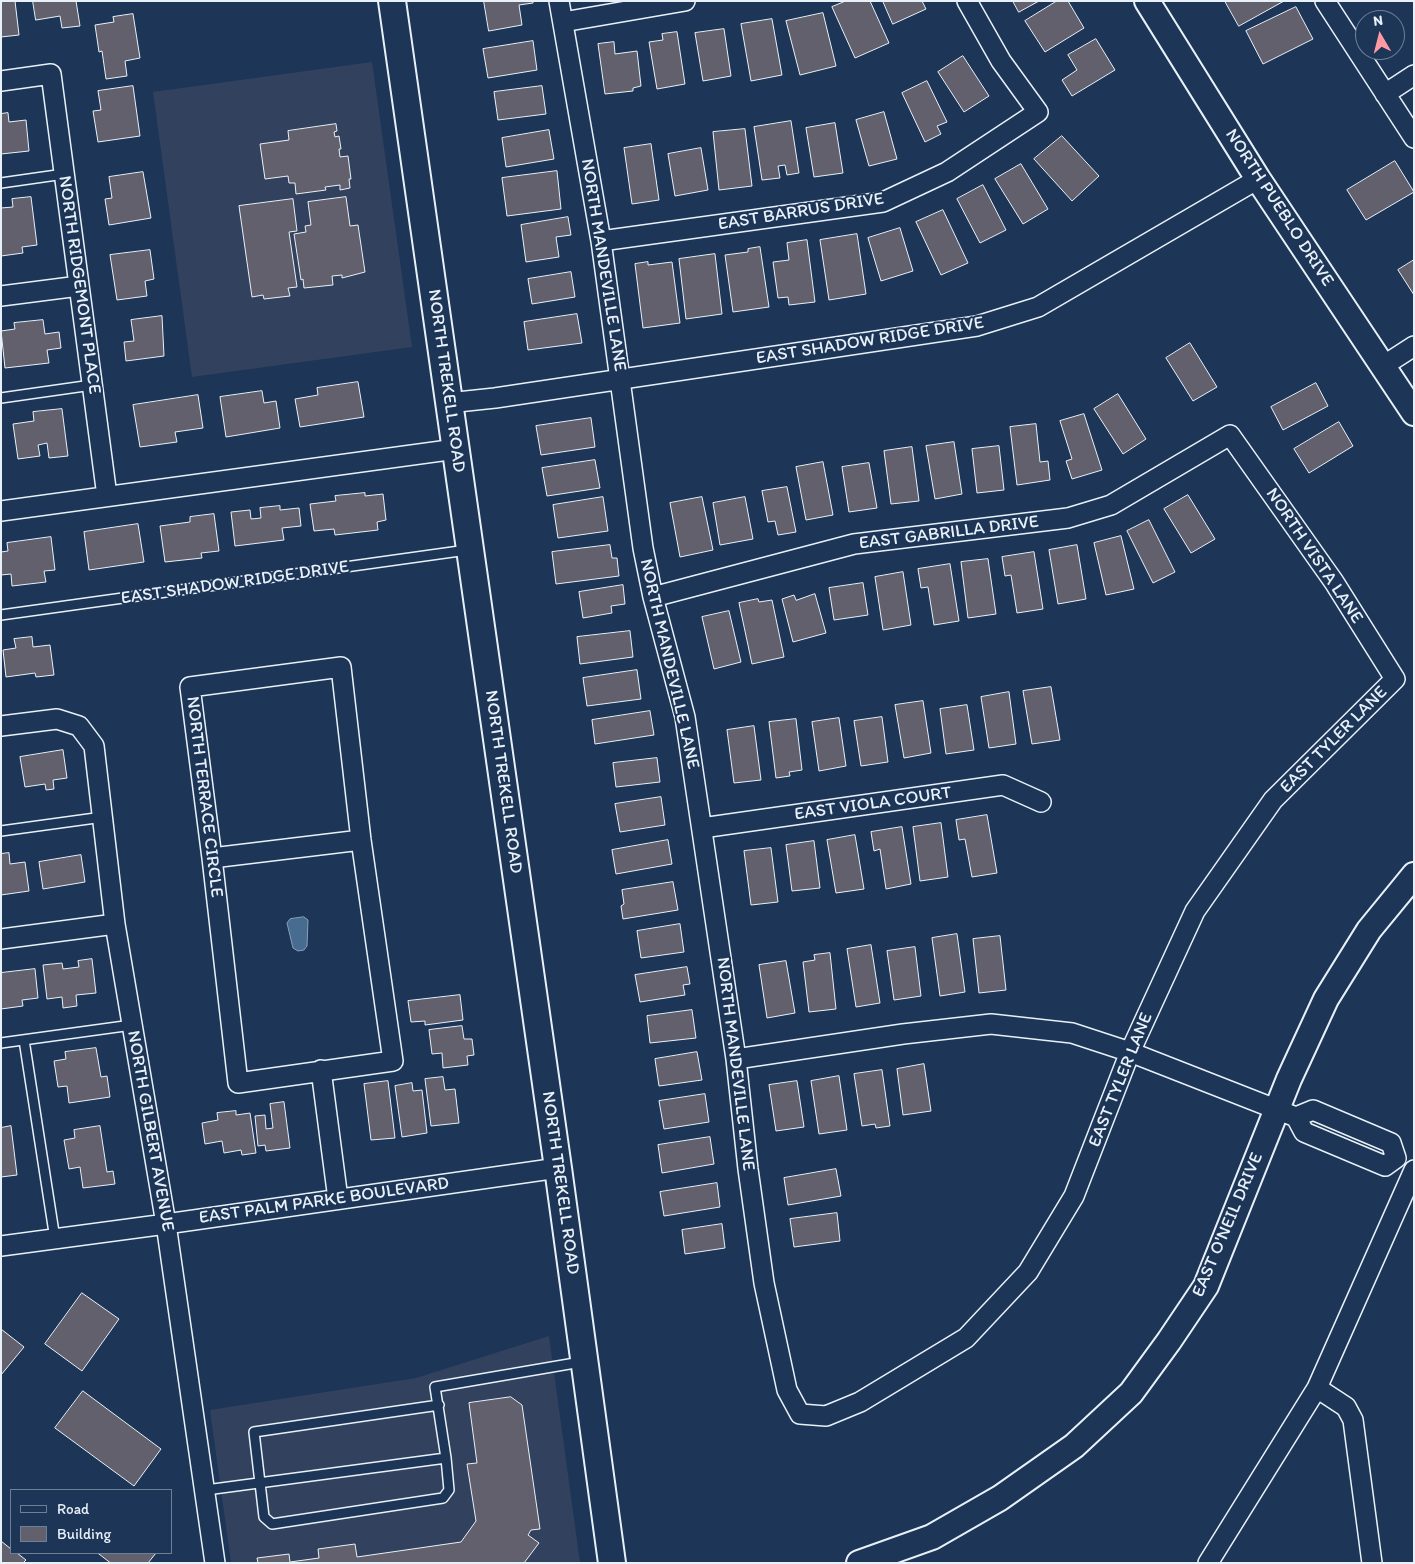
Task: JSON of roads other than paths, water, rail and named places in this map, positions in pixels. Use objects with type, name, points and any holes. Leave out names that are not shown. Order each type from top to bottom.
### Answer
[{"type":"main road","name":"NORTH TREKELL ROAD","points":[[392,1],[558,1168],[612,1563]]},
{"type":"street","name":"NORTH MANDEVILLE LANE","points":[[559,1],[601,241],[643,548],[653,597],[685,717],[736,1059],[748,1169],[764,1283],[787,1390],[800,1414]]},
{"type":"street","points":[[563,22],[685,1]]},
{"type":"street","name":"EAST BARRUS DRIVE","points":[[601,241],[883,202],[947,172],[1038,112],[1001,61],[967,1]]},
{"type":"street","name":"NORTH PUEBLO DRIVE","points":[[1147,1],[1258,179],[1414,413]]},
{"type":"street","points":[[1325,1],[1414,138]]},
{"type":"street","name":"NORTH RIDGEMONT PLACE","points":[[1,81],[51,74],[107,496]]},
{"type":"street","points":[[1385,94],[1414,75]]},
{"type":"street","name":"EAST SHADOW RIDGE DRIVE","points":[[448,403],[494,398],[978,326],[1038,307],[1258,179]]},
{"type":"street","points":[[1,296],[79,286]]},
{"type":"street","points":[[1383,366],[1414,346]]},
{"type":"street","name":"EAST GABRILLA DRIVE","points":[[653,597],[854,544],[1068,518],[1111,505],[1230,435]]},
{"type":"street","name":"NORTH VISTA LANE","points":[[1230,435],[1334,582],[1395,679]]},
{"type":"street","points":[[1,511],[456,449]]},
{"type":"street","name":"NORTH TERRACE CIRCLE","points":[[341,667],[361,840],[393,1061],[238,1083],[212,858],[190,687],[341,667]]},
{"type":"street","name":"EAST TYLER LANE","points":[[800,1414],[826,1416],[860,1402],[966,1338],[1028,1272],[1074,1196],[1130,1052],[1195,911],[1274,800],[1395,679]]},
{"type":"street","name":"NORTH GILBERT AVENUE","points":[[1,726],[57,719],[79,726],[94,746],[115,924],[166,1224],[206,1490],[215,1563]]},
{"type":"street","name":"EAST VIOLA COURT","points":[[702,828],[1003,785],[1041,802]]},
{"type":"street","points":[[212,858],[361,840]]},
{"type":"street","name":"EAST O'NEIL DRIVE","points":[[859,1563],[932,1537],[1000,1498],[1074,1446],[1131,1393],[1206,1286],[1286,1114],[1326,999],[1369,930],[1414,875]]},
{"type":"street","points":[[1,939],[115,924]]},
{"type":"street","points":[[736,1059],[903,1034],[991,1024],[1072,1033],[1130,1052],[1286,1114],[1304,1132],[1384,1166],[1396,1158],[1414,1165]]},
{"type":"street","points":[[322,1070],[338,1199]]},
{"type":"street","name":"EAST PALM PARKE BOULEVARD","points":[[1,1246],[558,1168]]},
{"type":"street","points":[[1208,1563],[1316,1388],[1414,1170]]},
{"type":"street","points":[[1316,1388],[1346,1406],[1354,1420],[1372,1563]]},
{"type":"lane","points":[[1,183],[64,174]]},
{"type":"lane","points":[[1,398],[92,385]]},
{"type":"lane","name":"EAST SHADOW RIDGE DRIVE","points":[[1,615],[470,550]]},
{"type":"lane","points":[[1,831],[103,817]]},
{"type":"lane","points":[[1,1043],[132,1026]]},
{"type":"lane","points":[[24,1040],[55,1239]]},
{"type":"lane","points":[[439,1406],[254,1432],[264,1517],[272,1524],[443,1498],[449,1490],[446,1458],[439,1406],[436,1386],[584,1361]]},
{"type":"lane","points":[[206,1490],[446,1458]]}]
